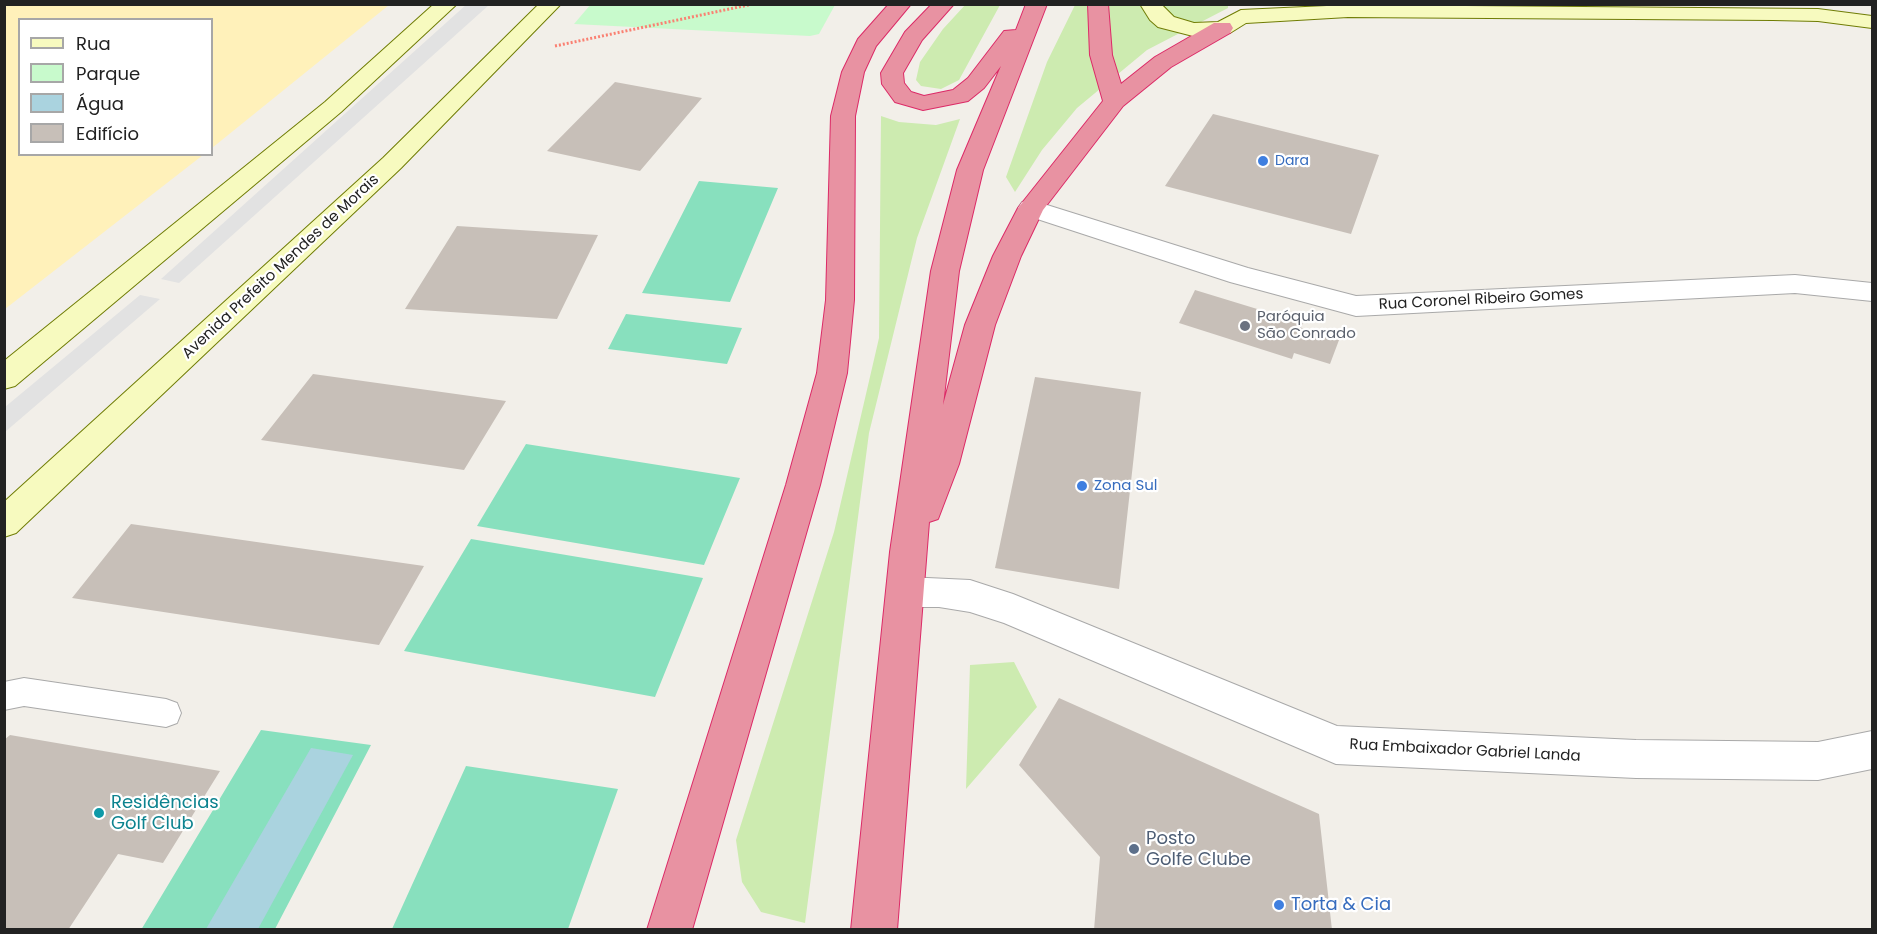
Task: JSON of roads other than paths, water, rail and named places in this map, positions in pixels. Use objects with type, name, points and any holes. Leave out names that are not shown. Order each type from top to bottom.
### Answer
[{"type":"highway","points":[[669,930],[803,485],[832,373],[840,300],[843,116],[853,72],[866,44],[901,4]]},
{"type":"highway","points":[[944,4],[913,38],[892,73],[892,84],[903,97],[923,103],[960,96],[976,83],[1037,6]]},
{"type":"highway","points":[[1098,4],[1101,55],[1115,101]]},
{"type":"highway","points":[[874,930],[908,552],[945,271],[970,170],[1037,6]]},
{"type":"highway","points":[[908,552],[943,464],[980,325],[1007,256],[1031,208],[1115,101],[1163,62],[1235,17]]},
{"type":"street","points":[[4,378],[333,107],[447,4]]},
{"type":"street","name":"Avenida Prefeito Mendes de Morais","points":[[4,523],[384,171],[514,44],[551,4]]},
{"type":"street","points":[[1150,4],[1156,16],[1179,27],[1193,30],[1235,17],[1348,11],[1773,14],[1818,15],[1872,22]]},
{"type":"street","points":[[1305,4],[1348,11]]},
{"type":"street","name":"Rua Coronel Ribeiro Gomes","points":[[1031,208],[1240,275],[1356,306],[1795,284],[1872,292]]},
{"type":"street","name":"Rua Embaixador Gabriel Landa","points":[[906,592],[939,591],[970,596],[1013,610],[1336,745],[1636,759],[1772,761],[1818,761],[1872,750]]},
{"type":"lane","points":[[4,696],[24,692],[166,713]]},
{"type":"water","points":[[311,748],[353,755],[258,929],[206,929]]},
{"type":"place","name":"Dara","points":[[1263,161]]},
{"type":"place","name":"Paróquia São Conrado","points":[[1245,326]]},
{"type":"place","name":"Zona Sul","points":[[1082,486]]},
{"type":"place","name":"Residências Golf Club","points":[[99,813]]},
{"type":"place","name":"Posto Golfe Clube","points":[[1134,849]]},
{"type":"place","name":"Torta & Cia","points":[[1279,905]]}]
